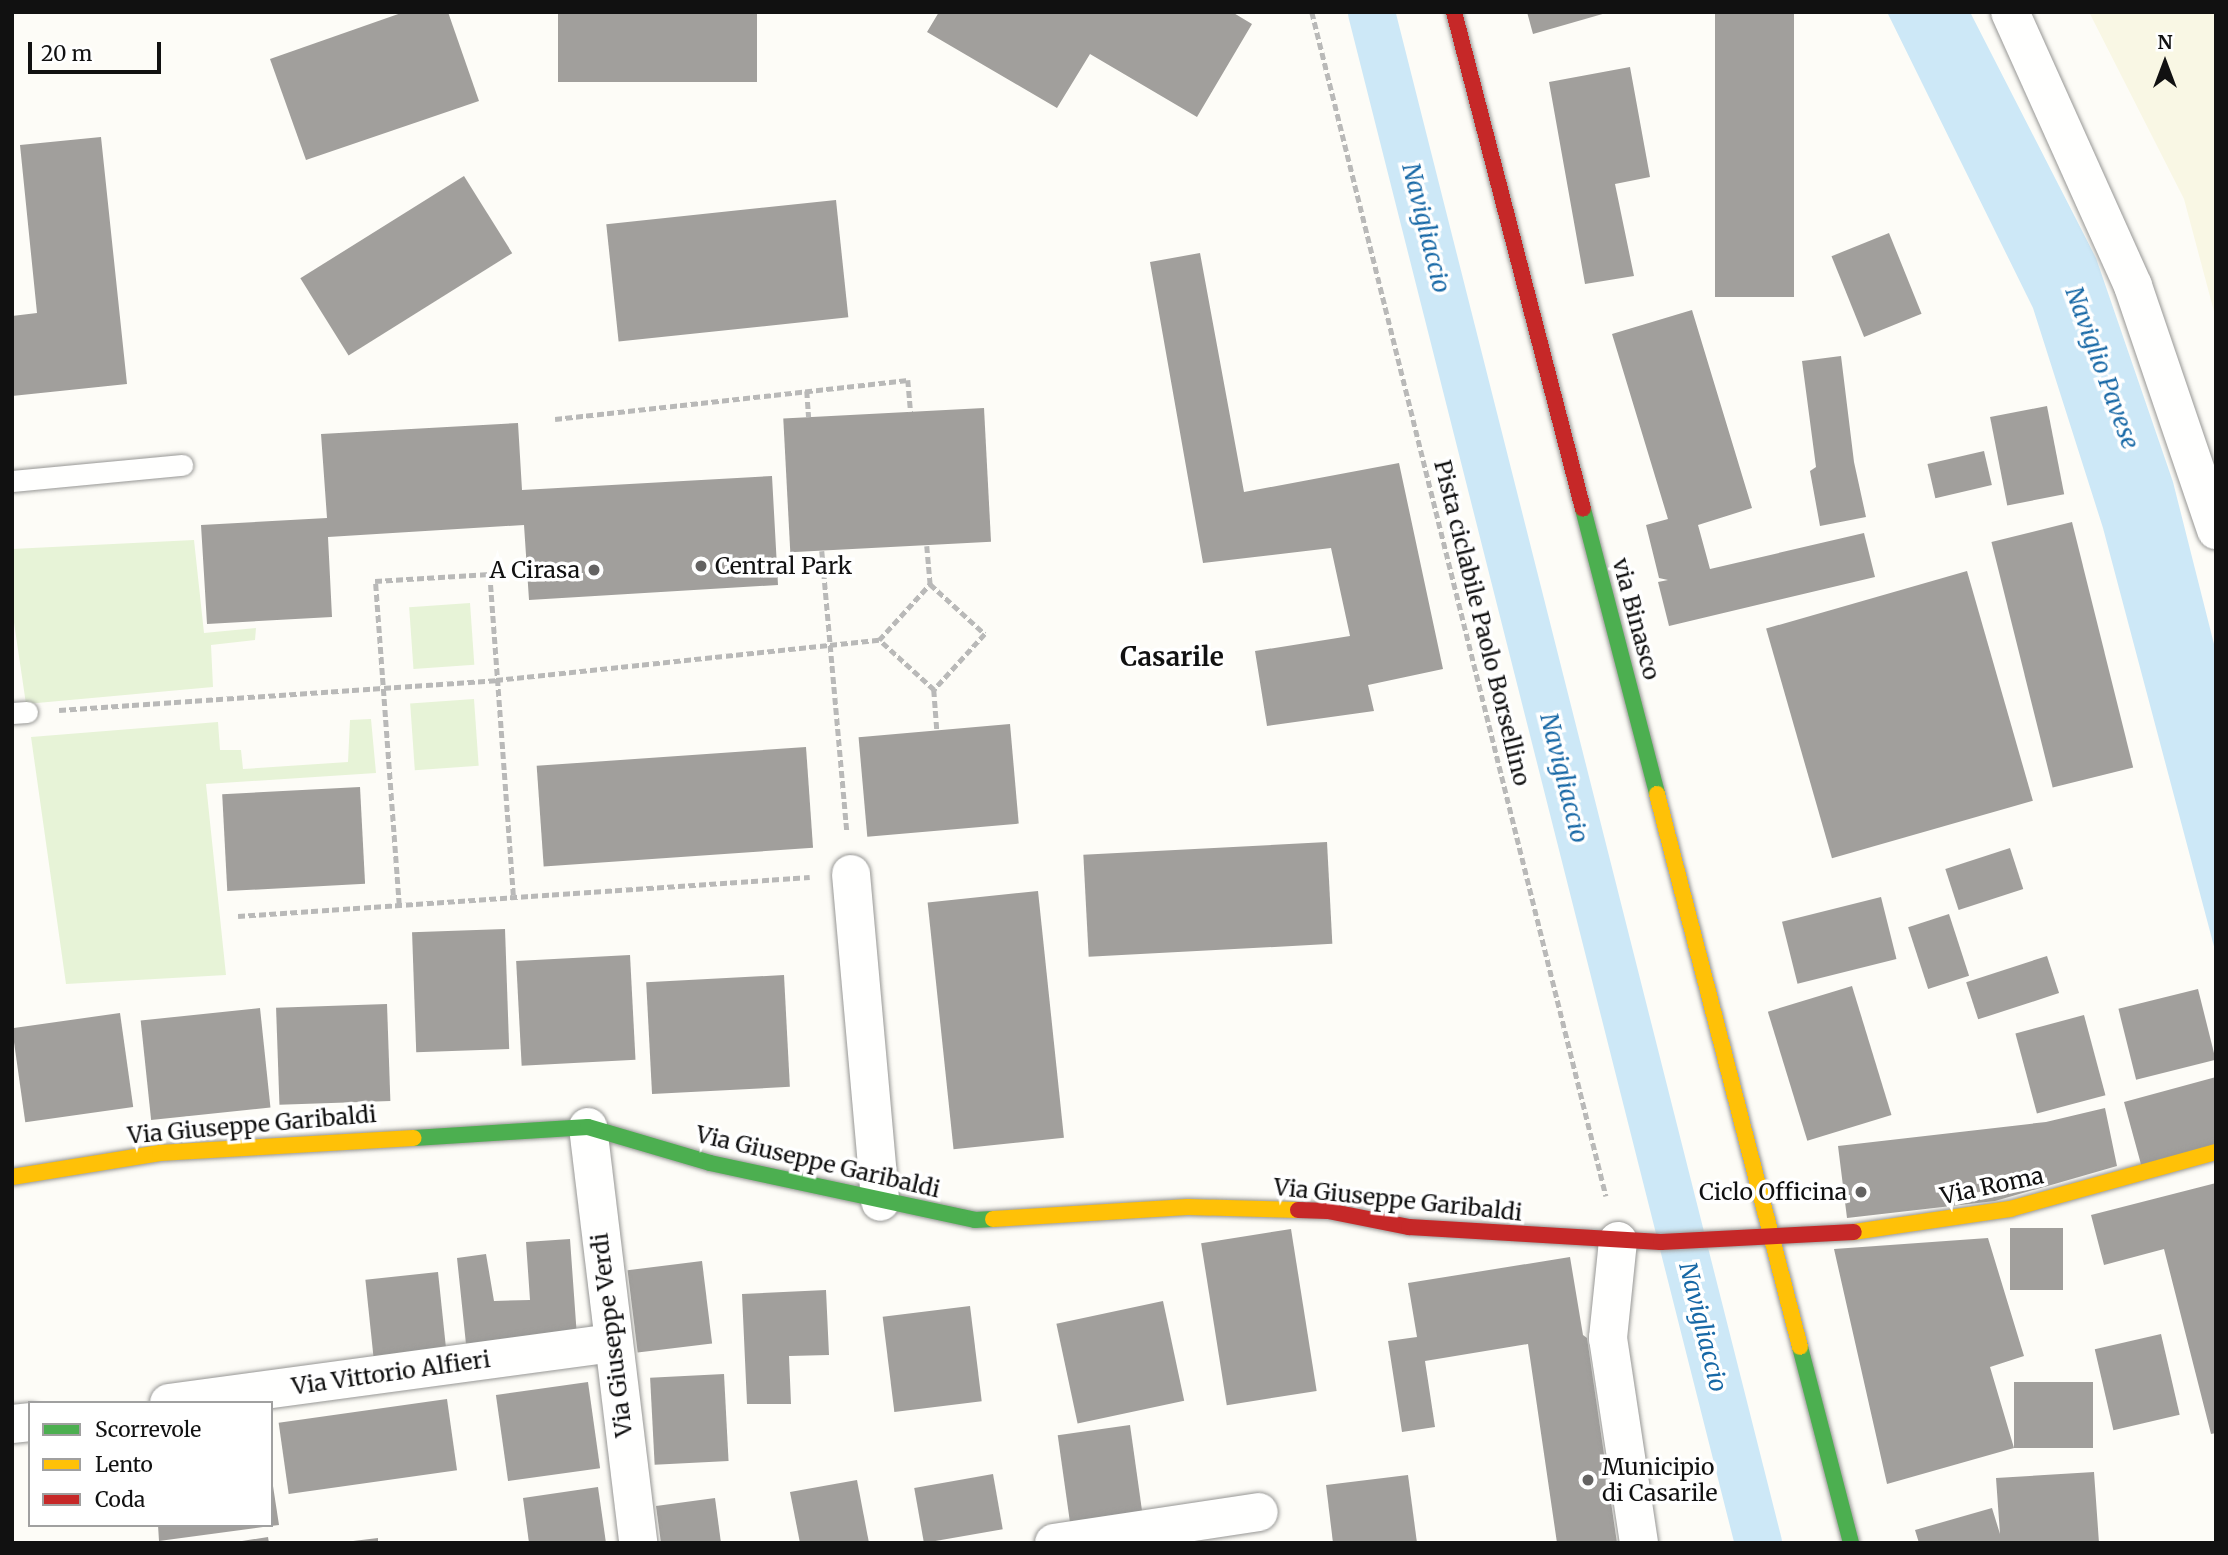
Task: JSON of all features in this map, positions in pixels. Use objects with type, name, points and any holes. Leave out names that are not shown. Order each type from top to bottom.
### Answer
[{"type":"street","name":"via Binasco","points":[[1454,12],[1851,1543]]},
{"type":"street","points":[[2010,12],[2133,286],[2216,530]]},
{"type":"street","points":[[850,874],[880,1202]]},
{"type":"street","name":"Via Giuseppe Garibaldi","points":[[12,1177],[160,1153],[588,1127],[710,1163],[880,1202],[975,1220],[1188,1207],[1328,1211],[1409,1227],[1618,1241],[1661,1242],[1725,1237]]},
{"type":"street","name":"Via Giuseppe Verdi","points":[[588,1127],[638,1543]]},
{"type":"street","name":"Via Roma","points":[[1725,1237],[1773,1238],[1876,1231],[2010,1209],[2216,1152]]},
{"type":"street","points":[[1618,1241],[1608,1338],[1639,1543]]},
{"type":"street","name":"Via Vittorio Alfieri","points":[[184,1401],[613,1343]]},
{"type":"street","points":[[1054,1543],[1259,1513]]},
{"type":"lane","points":[[12,481],[182,465]]},
{"type":"path","name":"Pista ciclabile Paolo Borsellino","points":[[1312,12],[1618,1241]]},
{"type":"path","points":[[555,419],[908,380],[911,412]]},
{"type":"path","points":[[807,391],[809,417]]},
{"type":"path","points":[[928,546],[930,584],[985,634],[934,690]]},
{"type":"path","points":[[238,916],[850,874],[822,551]]},
{"type":"path","points":[[399,905],[375,581],[490,574],[514,897]]},
{"type":"path","points":[[20,713],[496,680],[879,640],[930,584]]},
{"type":"path","points":[[879,640],[934,690],[937,730]]},
{"type":"shaded area","points":[[2089,12],[2216,12],[2216,319],[2184,199]]},
{"type":"green space","points":[[194,540],[204,633],[256,628],[255,640],[211,645],[213,687],[26,704],[12,609],[12,549]]},
{"type":"green space","points":[[470,603],[474,665],[413,669],[409,607]]},
{"type":"green space","points":[[474,699],[479,766],[415,770],[410,703]]},
{"type":"green space","points":[[371,719],[376,773],[206,784],[226,975],[66,984],[31,737],[218,722],[220,750],[241,750],[243,769],[348,762],[350,720]]},
{"type":"water","name":"Naviglio Pavese","points":[[1887,12],[1970,12],[2096,258],[2173,482],[2216,652],[2216,954],[2103,528],[2033,308]]},
{"type":"building","points":[[404,12],[448,12],[479,101],[306,160],[270,59]]},
{"type":"building","points":[[558,12],[757,12],[757,82],[558,82]]},
{"type":"building","points":[[939,12],[1232,12],[1252,24],[1197,117],[1090,54],[1057,108],[927,32]]},
{"type":"building","points":[[1527,12],[1606,12],[1606,13],[1533,34]]},
{"type":"building","points":[[1715,12],[1794,12],[1794,297],[1715,297]]},
{"type":"building","points":[[1630,67],[1650,177],[1615,184],[1634,276],[1585,284],[1549,82]]},
{"type":"building","points":[[101,137],[127,384],[12,396],[12,316],[37,313],[20,145]]},
{"type":"building","points":[[464,176],[512,253],[349,355],[300,278]]},
{"type":"building","points":[[836,200],[848,317],[619,341],[606,224]]},
{"type":"building","points":[[1889,233],[1922,314],[1864,337],[1832,256]]},
{"type":"building","points":[[1200,253],[1244,492],[1399,463],[1443,669],[1368,685],[1374,711],[1267,726],[1255,651],[1350,636],[1331,548],[1203,563],[1150,262]]},
{"type":"building","points":[[1692,310],[1752,508],[1698,525],[1710,569],[1864,533],[1875,577],[1669,626],[1658,582],[1668,580],[1659,578],[1646,525],[1668,519],[1612,334]]},
{"type":"building","points":[[1841,356],[1854,462],[1866,517],[1820,526],[1810,471],[1816,467],[1802,361]]},
{"type":"building","points":[[2047,406],[2064,494],[2007,505],[1990,417]]},
{"type":"building","points":[[984,408],[991,542],[790,552],[783,419]]},
{"type":"building","points":[[518,423],[522,490],[772,476],[778,585],[529,600],[524,525],[328,537],[332,617],[207,624],[201,525],[327,518],[321,434]]},
{"type":"building","points":[[1984,451],[1992,485],[1935,498],[1927,464]]},
{"type":"building","points":[[2072,522],[2133,767],[2053,788],[1991,542]]},
{"type":"building","points":[[1967,571],[2033,801],[1832,858],[1766,629]]},
{"type":"building","points":[[1010,724],[1019,824],[867,837],[859,737]]},
{"type":"building","points":[[806,747],[813,848],[544,867],[537,766]]},
{"type":"building","points":[[360,787],[365,884],[227,891],[222,794]]},
{"type":"building","points":[[1327,842],[1332,944],[1089,957],[1083,855]]},
{"type":"building","points":[[2010,848],[2023,889],[1959,910],[1945,869]]},
{"type":"building","points":[[1038,891],[1064,1138],[954,1149],[928,903]]},
{"type":"building","points":[[1881,897],[1896,959],[1798,984],[1782,922]]},
{"type":"building","points":[[1949,914],[1969,976],[1928,989],[1908,927]]},
{"type":"building","points":[[505,929],[509,1049],[416,1052],[412,932]]},
{"type":"building","points":[[630,955],[635,1060],[522,1066],[516,961]]},
{"type":"building","points":[[2047,956],[2059,993],[1978,1019],[1966,982]]},
{"type":"building","points":[[784,975],[790,1087],[652,1094],[646,982]]},
{"type":"building","points":[[1852,986],[1891,1115],[1807,1141],[1768,1012]]},
{"type":"building","points":[[2198,989],[2216,1060],[2136,1080],[2118,1009]]},
{"type":"building","points":[[387,1004],[390,1101],[279,1105],[276,1008]]},
{"type":"building","points":[[260,1008],[270,1107],[151,1120],[141,1021]]},
{"type":"building","points":[[120,1013],[133,1107],[25,1122],[12,1028]]},
{"type":"building","points":[[2084,1015],[2105,1095],[2037,1114],[2015,1033]]},
{"type":"building","points":[[2216,1077],[2216,1148],[2142,1168],[2124,1102]]},
{"type":"building","points":[[2105,1108],[2117,1166],[1995,1201],[1847,1218],[1838,1146],[2046,1122]]},
{"type":"building","points":[[2216,1183],[2216,1433],[2211,1434],[2164,1249],[2104,1265],[2091,1215]]},
{"type":"building","points":[[2010,1228],[2063,1228],[2063,1290],[2010,1290]]},
{"type":"building","points":[[1291,1229],[1317,1391],[1227,1405],[1201,1243]]},
{"type":"building","points":[[1988,1238],[2024,1356],[1990,1367],[2014,1448],[1887,1484],[1834,1249]]},
{"type":"building","points":[[570,1239],[577,1337],[466,1344],[457,1258],[486,1254],[494,1301],[530,1300],[526,1242]]},
{"type":"building","points":[[1570,1257],[1583,1335],[1587,1338],[1617,1543],[1557,1543],[1528,1344],[1425,1361],[1435,1427],[1402,1432],[1388,1341],[1417,1337],[1408,1283]]},
{"type":"building","points":[[702,1261],[712,1343],[638,1353],[628,1270]]},
{"type":"building","points":[[438,1272],[447,1357],[374,1364],[365,1280]]},
{"type":"building","points":[[826,1290],[829,1355],[789,1356],[791,1404],[747,1404],[742,1294]]},
{"type":"building","points":[[1163,1301],[1184,1401],[1078,1423],[1056,1324]]},
{"type":"building","points":[[970,1306],[982,1401],[894,1412],[883,1317]]},
{"type":"building","points":[[2161,1334],[2180,1415],[2113,1430],[2095,1349]]},
{"type":"building","points":[[724,1374],[729,1461],[655,1465],[650,1378]]},
{"type":"building","points":[[588,1382],[600,1468],[508,1481],[496,1395]]},
{"type":"building","points":[[2014,1382],[2093,1382],[2093,1448],[2014,1448]]},
{"type":"building","points":[[447,1399],[457,1470],[289,1494],[279,1423]]},
{"type":"building","points":[[1130,1425],[1142,1512],[1070,1522],[1058,1435]]},
{"type":"building","points":[[2094,1472],[2099,1543],[1919,1543],[1915,1530],[1992,1508],[2000,1534],[1996,1478]]},
{"type":"building","points":[[993,1474],[1003,1529],[924,1543],[914,1488]]},
{"type":"building","points":[[1408,1475],[1417,1543],[1333,1543],[1326,1485]]},
{"type":"building","points":[[857,1480],[869,1543],[800,1543],[790,1492]]},
{"type":"building","points":[[273,1486],[279,1525],[273,1526]]},
{"type":"building","points":[[598,1487],[606,1543],[529,1543],[523,1498]]},
{"type":"building","points":[[715,1498],[721,1543],[661,1543],[656,1506]]},
{"type":"building","points":[[158,1527],[263,1527],[159,1541]]},
{"type":"building","points":[[268,1537],[269,1543],[242,1543],[242,1541]]},
{"type":"building","points":[[378,1538],[378,1543],[353,1543],[353,1541]]},
{"type":"waterway","name":"Navigliaccio","points":[[1371,12],[1758,1543]]},
{"type":"traffic: fast","points":[[1583,509],[1657,794]]},
{"type":"traffic: fast","points":[[414,1138],[588,1127],[710,1163],[975,1220],[993,1219]]},
{"type":"traffic: fast","points":[[1800,1347],[1851,1543]]},
{"type":"traffic: slow","points":[[1657,794],[1800,1347]]},
{"type":"traffic: slow","points":[[12,1177],[160,1153],[414,1138]]},
{"type":"traffic: slow","points":[[1854,1232],[2010,1209],[2216,1152]]},
{"type":"traffic: slow","points":[[993,1219],[1188,1207],[1298,1210]]},
{"type":"traffic: jam","points":[[1454,12],[1583,509]]},
{"type":"traffic: jam","points":[[1298,1210],[1328,1211],[1409,1227],[1661,1242],[1854,1232]]},
{"type":"place","name":"Central Park","points":[[701,566]]},
{"type":"place","name":"A Cirasa","points":[[594,570]]},
{"type":"place","name":"Ciclo Officina","points":[[1861,1192]]},
{"type":"place","name":"Municipio di Casarile","points":[[1588,1480]]},
{"type":"district","name":"Casarile","points":[[1172,657]]}]
